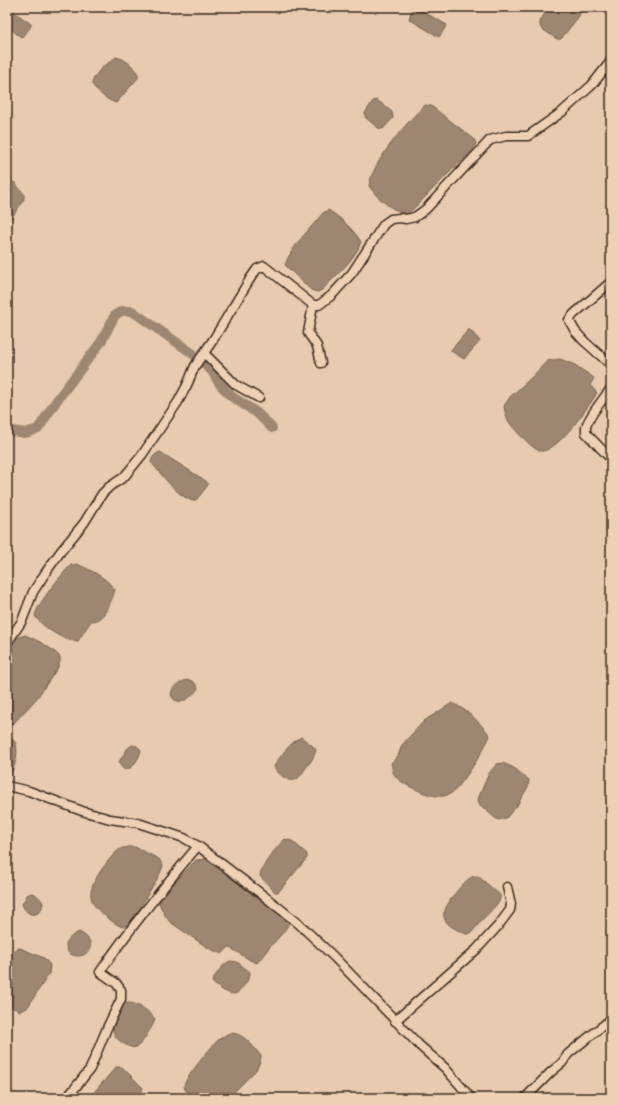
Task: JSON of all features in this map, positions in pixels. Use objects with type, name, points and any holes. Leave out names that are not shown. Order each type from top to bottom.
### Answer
[{"type":"street","points":[[7,643],[22,621],[33,592],[46,572],[84,523],[102,494],[109,487],[124,477],[178,402],[195,366],[257,269],[264,266],[313,306],[319,305],[332,295],[352,273],[384,224],[391,219],[406,219],[415,217],[426,209],[490,140],[506,136],[528,136],[562,112],[592,85],[611,61]]},
{"type":"street","points":[[611,282],[569,320],[574,331],[611,365]]},
{"type":"street","points":[[313,306],[308,333],[317,346],[320,363]]},
{"type":"street","points":[[204,354],[236,385],[259,398]]},
{"type":"street","points":[[611,388],[588,421],[586,433],[611,459]]},
{"type":"street","points":[[7,786],[29,791],[82,811],[110,819],[138,823],[184,838],[198,846],[298,923],[333,956],[420,1046],[445,1068],[471,1098]]},
{"type":"street","points":[[67,1098],[90,1070],[120,999],[121,990],[116,983],[100,972],[114,952],[198,846]]},
{"type":"street","points":[[395,1020],[476,950],[498,926],[510,910],[511,904],[508,887]]},
{"type":"street","points":[[525,1098],[562,1063],[568,1054],[611,1019]]},
{"type":"shaded area","points":[[7,7],[31,24],[23,37],[7,26]]},
{"type":"shaded area","points":[[415,7],[447,25],[439,37],[409,19],[411,12]]},
{"type":"shaded area","points":[[548,7],[580,7],[581,11],[579,16],[561,39],[557,39],[540,26],[540,22]]},
{"type":"shaded area","points":[[116,57],[126,61],[138,74],[138,78],[116,103],[102,95],[92,84],[98,72]]},
{"type":"shaded area","points":[[377,100],[392,112],[393,118],[383,129],[378,128],[365,117],[365,113],[373,101]]},
{"type":"shaded area","points":[[425,105],[431,106],[474,139],[476,144],[469,154],[408,214],[402,213],[386,204],[369,186],[377,165],[392,142]]},
{"type":"shaded area","points":[[7,179],[15,183],[24,194],[24,199],[7,225]]},
{"type":"shaded area","points":[[328,210],[346,224],[361,242],[358,249],[344,268],[322,290],[317,292],[311,290],[285,265],[296,245],[323,213]]},
{"type":"shaded area","points":[[468,330],[470,330],[480,341],[464,359],[451,350]]},
{"type":"shaded area","points":[[560,359],[575,365],[594,378],[590,385],[597,393],[572,427],[556,444],[549,449],[539,451],[529,444],[512,426],[506,417],[504,406],[510,397],[547,361]]},
{"type":"shaded area","points":[[160,452],[206,481],[208,485],[197,499],[193,501],[181,495],[151,462],[154,456]]},
{"type":"shaded area","points":[[77,564],[103,578],[115,590],[109,605],[101,618],[91,621],[78,641],[73,641],[54,633],[35,616],[40,604],[56,582],[71,565]]},
{"type":"shaded area","points":[[25,635],[52,650],[60,657],[60,662],[57,669],[37,698],[13,724],[9,726],[7,725],[7,650],[14,640]]},
{"type":"shaded area","points":[[189,680],[194,682],[198,688],[192,696],[182,701],[174,700],[171,695],[175,686],[183,681]]},
{"type":"shaded area","points":[[452,703],[473,717],[483,726],[490,736],[484,749],[457,788],[444,796],[432,795],[412,788],[399,780],[393,772],[391,763],[398,756],[402,745],[424,721]]},
{"type":"shaded area","points":[[7,737],[15,742],[17,753],[12,772],[7,778]]},
{"type":"shaded area","points":[[301,737],[314,747],[316,750],[314,756],[297,779],[287,779],[278,773],[274,767],[286,750]]},
{"type":"shaded area","points":[[132,745],[137,746],[141,750],[140,754],[132,766],[125,769],[119,762],[127,749]]},
{"type":"shaded area","points":[[503,763],[514,768],[529,780],[528,787],[516,807],[506,818],[499,820],[479,804],[478,799],[489,773],[497,764]]},
{"type":"shaded area","points":[[285,839],[292,841],[307,854],[307,858],[281,889],[278,892],[275,892],[260,876],[266,861]]},
{"type":"shaded area","points":[[128,847],[135,847],[159,859],[163,866],[135,917],[129,924],[122,927],[110,920],[98,910],[92,901],[91,892],[96,878],[109,860],[118,850]]},
{"type":"shaded area","points":[[205,859],[289,922],[283,932],[257,963],[229,947],[222,954],[208,948],[170,922],[162,911],[159,903],[164,894],[196,860]]},
{"type":"shaded area","points":[[474,876],[478,876],[500,895],[500,898],[499,902],[472,932],[466,934],[447,923],[444,913],[449,902],[464,883]]},
{"type":"shaded area","points":[[31,893],[38,896],[43,903],[42,908],[37,914],[30,914],[27,912],[22,904],[27,895]]},
{"type":"shaded area","points":[[79,932],[90,941],[90,946],[89,951],[85,954],[75,956],[69,953],[66,944],[71,936]]},
{"type":"shaded area","points":[[20,948],[44,958],[50,965],[49,974],[27,1008],[20,1011],[7,1005],[7,963],[14,950]]},
{"type":"shaded area","points":[[230,961],[237,962],[250,972],[246,983],[235,994],[224,991],[212,982],[220,970]]},
{"type":"shaded area","points":[[125,1003],[142,1007],[155,1019],[143,1040],[135,1047],[121,1042],[114,1033],[115,1022]]},
{"type":"shaded area","points":[[229,1033],[234,1033],[243,1037],[261,1056],[256,1070],[228,1098],[194,1098],[185,1090],[185,1082],[215,1043]]},
{"type":"shaded area","points":[[116,1067],[122,1067],[143,1088],[139,1098],[89,1098]]},
{"type":"waterway","points":[[7,430],[25,433],[38,429],[57,400],[101,342],[115,315],[122,311],[132,311],[192,353],[212,371],[219,383],[231,396],[257,413],[272,428]]}]
